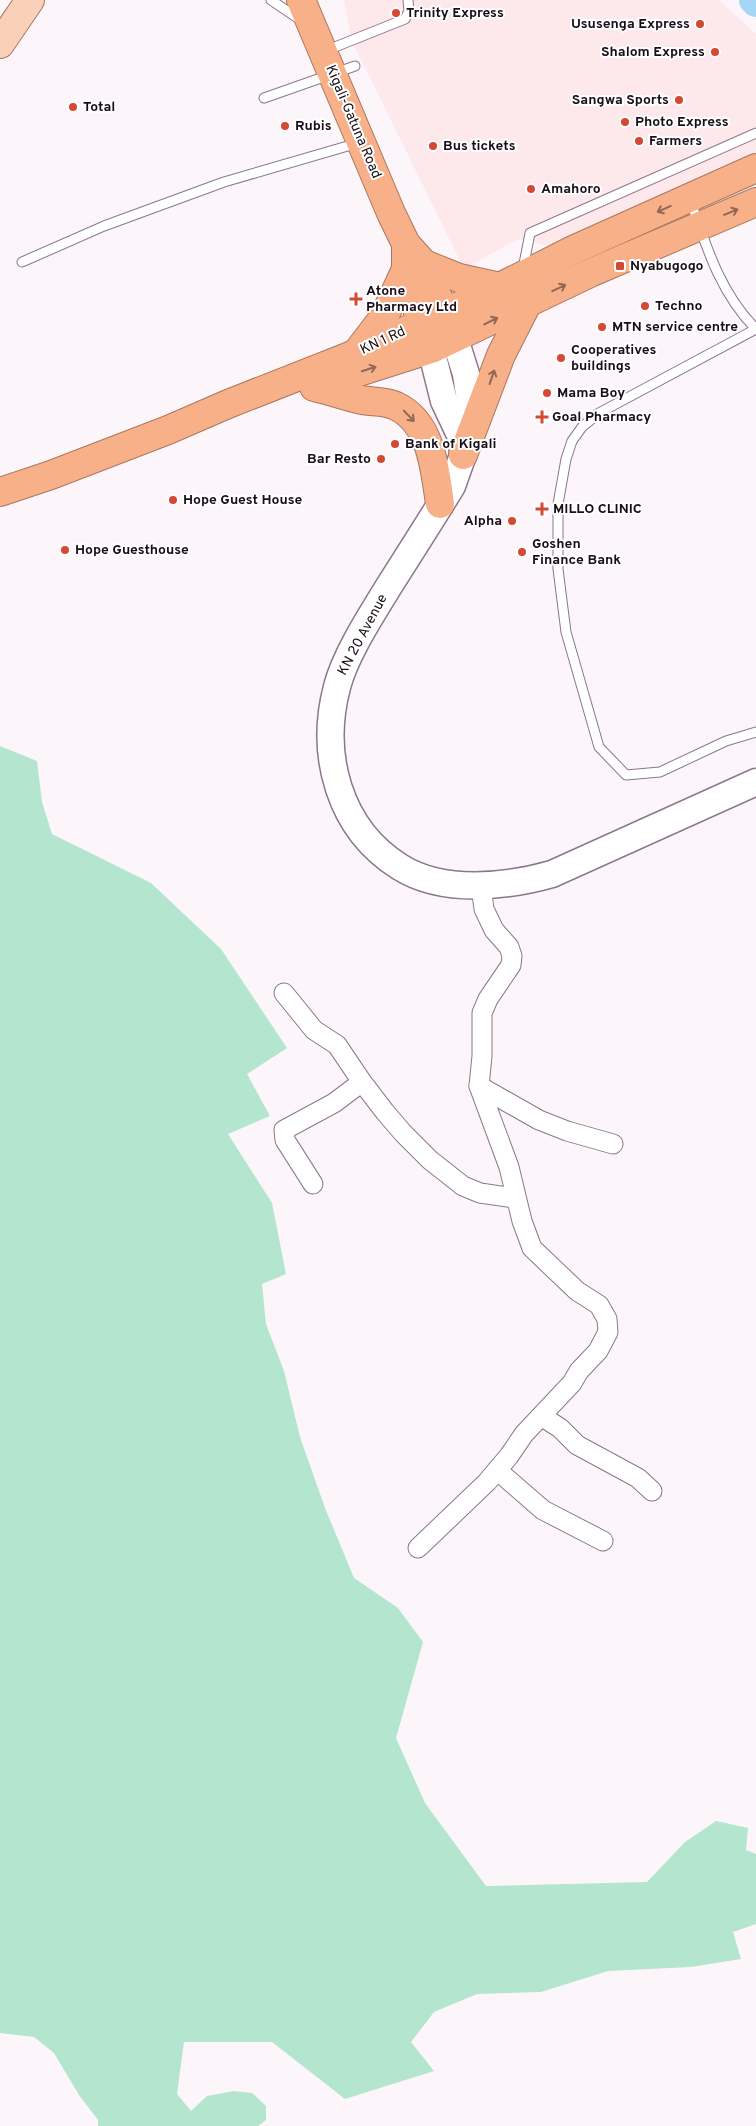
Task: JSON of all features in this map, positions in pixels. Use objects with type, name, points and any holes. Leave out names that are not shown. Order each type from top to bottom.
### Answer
[{"type":"highway","name":"Kigali-Gatuna Road","points":[[301,0],[331,55],[361,142],[412,259],[443,344]]},
{"type":"highway","name":"KN 1 Rd","points":[[0,492],[51,475],[159,434],[228,404],[356,354],[511,282],[573,250],[756,168]]},
{"type":"highway","name":"KN 1 Rd","points":[[0,501],[54,486],[177,442],[314,387],[443,344],[528,302],[756,202]]},
{"type":"highway","points":[[356,354],[384,317],[412,259],[459,278],[511,282]]},
{"type":"highway","points":[[463,447],[501,355],[528,302]]},
{"type":"highway","points":[[314,387],[364,400],[395,405],[407,413],[428,443],[434,464],[440,504]]},
{"type":"main road","points":[[0,44],[30,0]]},
{"type":"main road","points":[[443,344],[444,400],[463,447]]},
{"type":"main road","name":"KN 20 Avenue","points":[[463,447],[456,479],[367,622],[341,674],[332,717],[331,757],[334,777],[347,809],[374,846],[400,867],[413,873],[445,882],[481,886],[523,882],[552,874],[756,782]]},
{"type":"street","points":[[418,1548],[480,1489],[497,1470],[524,1434],[572,1384],[578,1371],[598,1351],[608,1332],[608,1319],[599,1305],[577,1290],[532,1248],[515,1198],[509,1167],[479,1086],[482,1056],[482,1013],[488,999],[510,965],[512,956],[509,947],[494,930],[484,909],[481,886]]},
{"type":"street","points":[[284,993],[314,1030],[337,1045],[362,1082],[402,1133],[430,1160],[463,1186],[480,1193],[515,1198]]},
{"type":"street","points":[[313,1184],[285,1140],[284,1130],[334,1103],[362,1082]]},
{"type":"street","points":[[479,1086],[539,1120],[567,1131],[613,1144]]},
{"type":"street","points":[[541,1416],[560,1428],[577,1446],[638,1478],[652,1491]]},
{"type":"street","points":[[497,1470],[543,1510],[603,1541]]},
{"type":"lane","points":[[271,0],[331,55]]},
{"type":"lane","points":[[264,98],[331,55],[405,19],[409,11],[408,0]]},
{"type":"lane","points":[[511,282],[530,233],[756,133]]},
{"type":"lane","points":[[22,262],[104,226],[224,182],[361,142]]},
{"type":"lane","points":[[689,198],[715,268],[727,293],[744,317],[756,329],[599,413],[582,427],[572,441],[560,488],[558,569],[566,632],[599,747],[626,775],[660,772],[726,741],[756,732]]},
{"type":"lane","points":[[744,317],[756,322]]},
{"type":"shaded area","points":[[344,0],[719,0],[756,34],[756,158],[551,246],[518,239],[464,269],[351,39]]},
{"type":"green space","points":[[0,746],[37,761],[42,802],[52,834],[151,883],[221,949],[287,1048],[247,1074],[270,1116],[228,1134],[272,1203],[286,1274],[262,1284],[266,1324],[284,1371],[300,1437],[325,1508],[354,1578],[398,1608],[423,1642],[396,1738],[425,1803],[486,1886],[647,1882],[685,1842],[716,1821],[748,1828],[746,1850],[756,1854],[756,1924],[733,1932],[741,1959],[691,1967],[608,1971],[541,1992],[477,1994],[434,2012],[411,2042],[434,2071],[345,2099],[272,2042],[184,2042],[177,2094],[191,2111],[207,2096],[234,2091],[252,2093],[266,2106],[266,2120],[258,2126],[98,2126],[98,2120],[79,2095],[54,2053],[34,2037],[0,2033]]},
{"type":"place","name":"Trinity Express","points":[[396,13]]},
{"type":"place","name":"Ususenga Express","points":[[700,24]]},
{"type":"place","name":"Shalom Express","points":[[715,52]]},
{"type":"place","name":"Sangwa Sports","points":[[679,100]]},
{"type":"place","name":"Total","points":[[73,107]]},
{"type":"place","name":"Photo Express","points":[[625,122]]},
{"type":"place","name":"Rubis","points":[[285,126]]},
{"type":"place","name":"Farmers","points":[[639,141]]},
{"type":"place","name":"Bus tickets","points":[[433,146]]},
{"type":"place","name":"Amahoro","points":[[531,189]]},
{"type":"place","name":"Nyabugogo","points":[[620,266]]},
{"type":"place","name":"Atone Pharmacy Ltd","points":[[356,299]]},
{"type":"place","name":"Techno","points":[[645,306]]},
{"type":"place","name":"MTN service centre","points":[[602,327]]},
{"type":"place","name":"Cooperatives buildings","points":[[561,358]]},
{"type":"place","name":"Mama Boy","points":[[547,393]]},
{"type":"place","name":"Goal Pharmacy","points":[[542,417]]},
{"type":"place","name":"Bank of Kigali","points":[[395,444]]},
{"type":"place","name":"Bar Resto","points":[[381,459]]},
{"type":"place","name":"Hope Guest House","points":[[173,500]]},
{"type":"place","name":"MILLO CLINIC","points":[[542,509]]},
{"type":"place","name":"Alpha","points":[[512,521]]},
{"type":"place","name":"Hope Guesthouse","points":[[65,550]]},
{"type":"place","name":"Goshen Finance Bank","points":[[522,552]]}]
